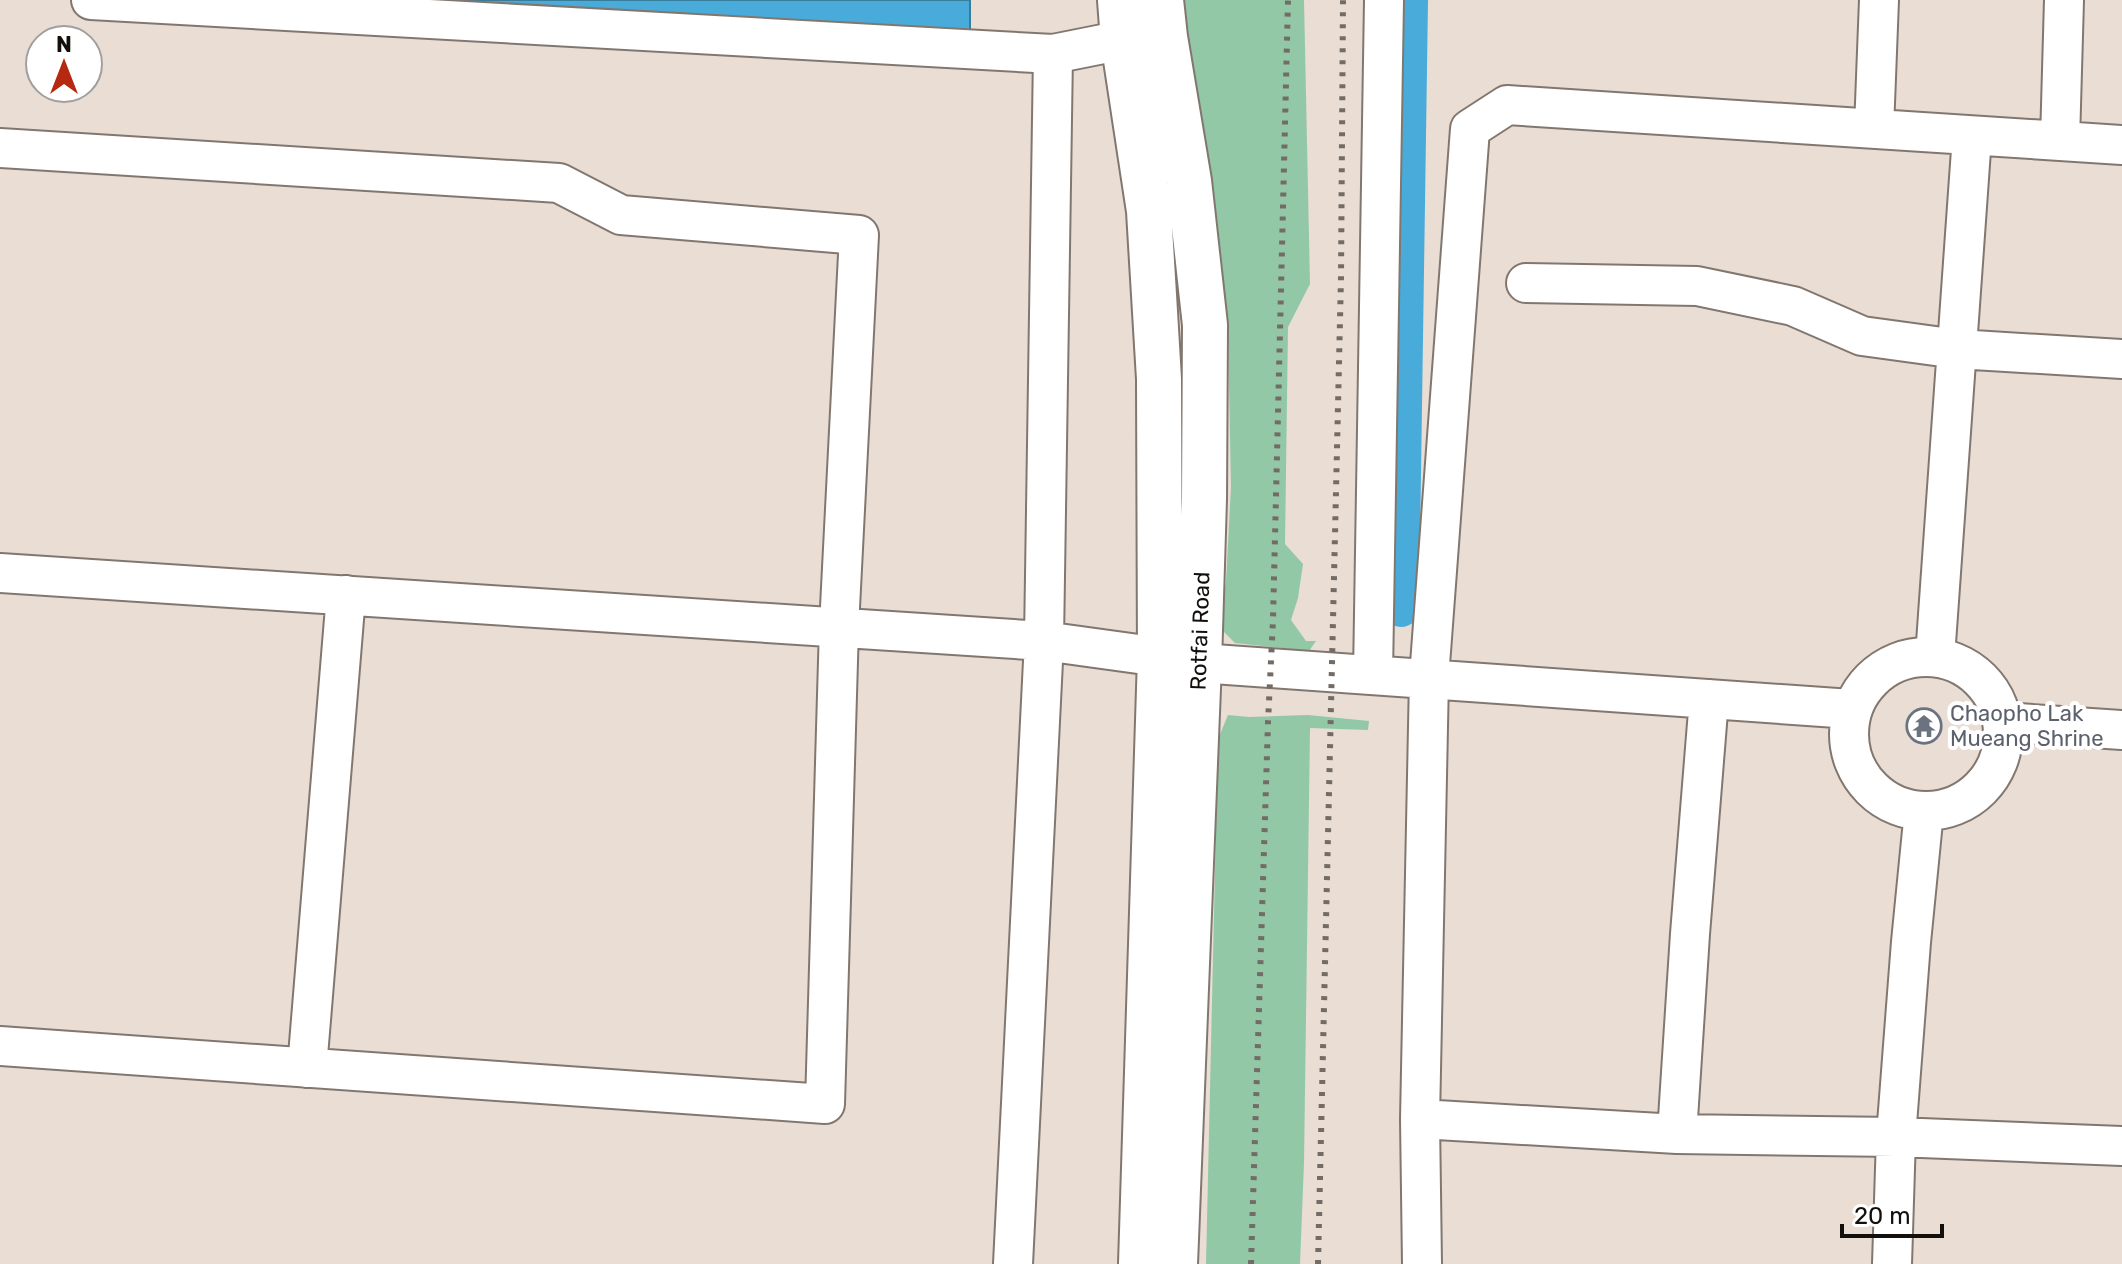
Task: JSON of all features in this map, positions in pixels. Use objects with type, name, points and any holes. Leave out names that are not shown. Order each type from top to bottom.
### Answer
[{"type":"main road","name":"Rotfai Road","points":[[1141,1264],[1180,660],[1204,499],[1205,325],[1189,181],[1161,0]]},
{"type":"main road","name":"Rotfai Road","points":[[1122,20],[1149,211],[1180,660],[1175,1264]]},
{"type":"street","points":[[91,0],[1053,54],[1122,20]]},
{"type":"street","points":[[1373,675],[1384,0]]},
{"type":"street","points":[[1874,129],[1879,0]]},
{"type":"street","points":[[2060,141],[2064,0]]},
{"type":"street","points":[[1013,1264],[1044,641],[1053,54]]},
{"type":"street","points":[[1422,1264],[1420,1119],[1429,678],[1470,129],[1507,105],[2122,145]]},
{"type":"street","points":[[1935,657],[1972,136]]},
{"type":"street","points":[[0,148],[559,183],[621,215],[859,235],[839,627],[825,1104],[0,1046]]},
{"type":"street","points":[[1526,283],[1697,286],[1793,306],[1862,336],[1957,349],[2122,359]]},
{"type":"street","points":[[0,573],[1044,641],[1180,660],[1851,709]]},
{"type":"street","points":[[307,1068],[346,595]]},
{"type":"street","points":[[1935,657],[1961,665],[1983,681],[1998,704],[2003,722],[2003,749],[1993,775],[1975,795],[1951,808],[1913,811],[1887,803],[1866,785],[1852,762],[1847,735],[1851,709],[1864,686],[1885,668],[1910,658],[1935,657]]},
{"type":"street","points":[[1677,1134],[1709,699]]},
{"type":"street","points":[[2003,722],[2122,730]]},
{"type":"street","points":[[1892,1264],[1896,1137],[1924,811]]},
{"type":"street","points":[[1420,1119],[1677,1134],[1896,1137],[2122,1146]]},
{"type":"green space","points":[[1180,0],[1304,0],[1310,284],[1288,327],[1285,544],[1303,564],[1291,620],[1306,641],[1316,641],[1309,651],[1235,643],[1219,627],[1226,582],[1231,487],[1228,330],[1217,219]]},
{"type":"green space","points":[[1228,715],[1308,715],[1369,721],[1368,730],[1310,728],[1300,1264],[1206,1264],[1218,739]]},
{"type":"water","points":[[312,0],[970,0],[970,41]]},
{"type":"waterway","points":[[1401,609],[1410,0]]},
{"type":"railway","points":[[1251,1264],[1273,620],[1288,0]]},
{"type":"railway","points":[[1318,1264],[1341,277],[1343,0]]},
{"type":"place","name":"Chaopho Lak Mueang Shrine","points":[[1924,726]]}]
